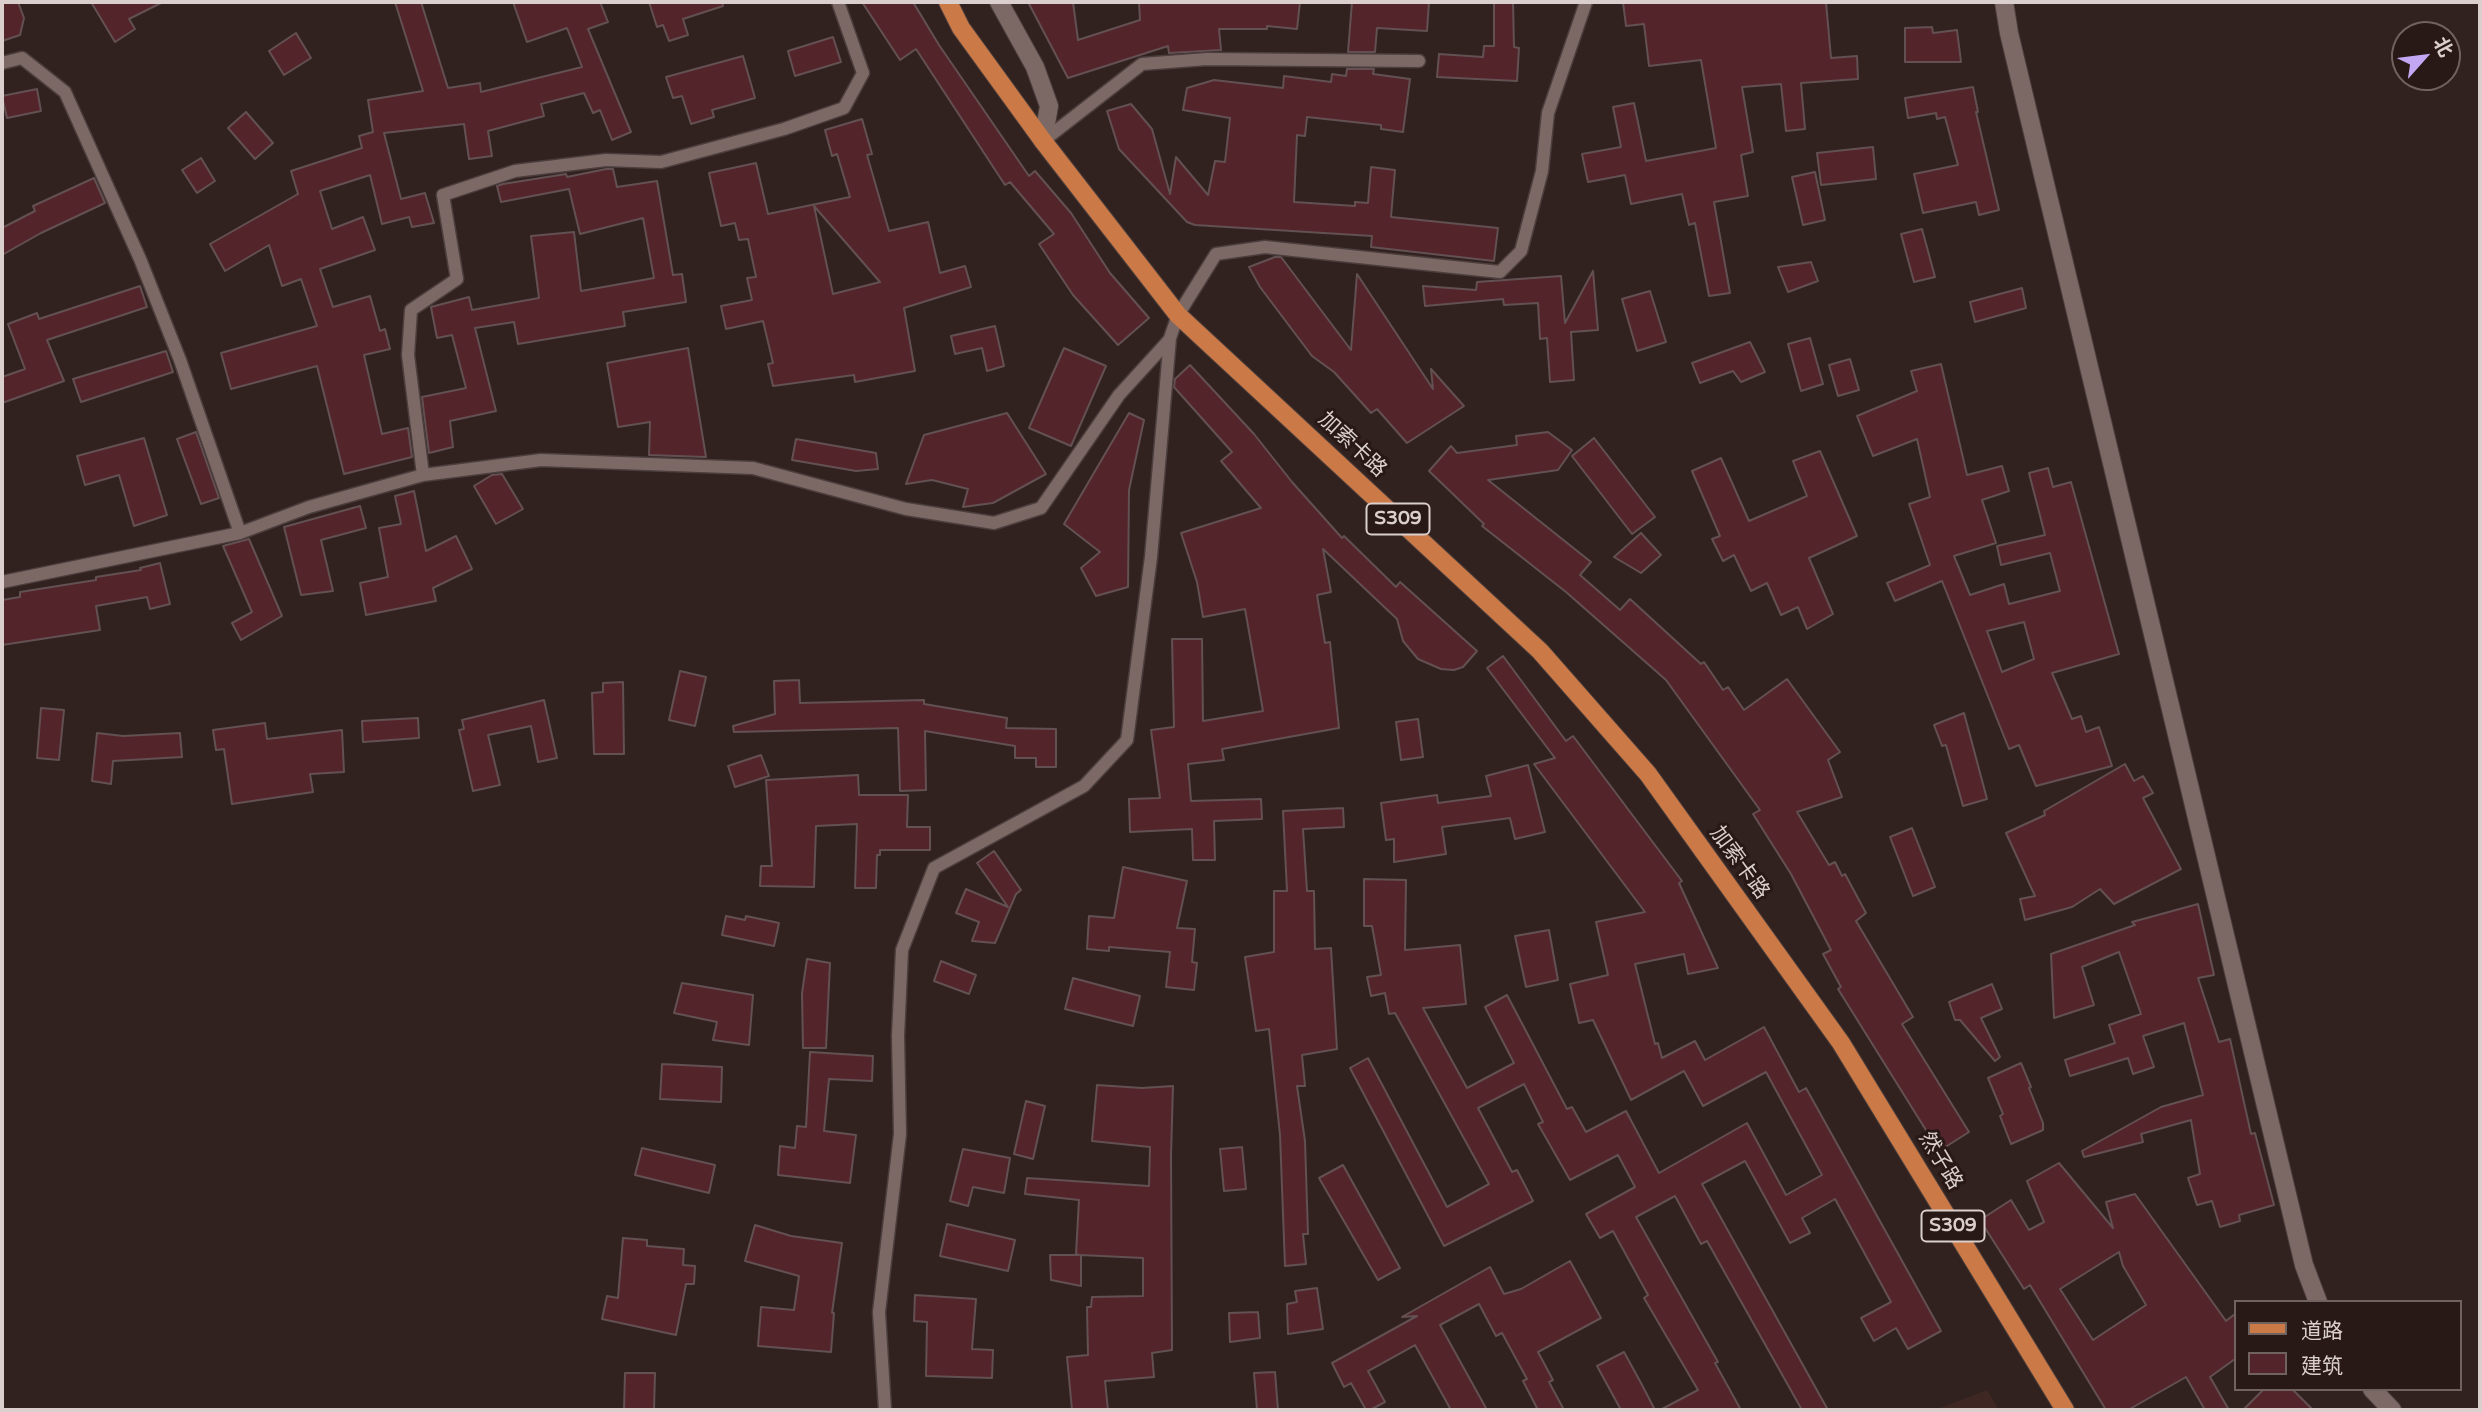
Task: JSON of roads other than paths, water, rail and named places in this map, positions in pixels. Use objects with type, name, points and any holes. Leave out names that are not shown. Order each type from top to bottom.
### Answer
[{"type":"main road","name":"加索卡路","points":[[948,2],[961,27],[1043,141],[1178,315],[1540,651],[1648,774],[1841,1043]]},
{"type":"main road","name":"然子路","points":[[1841,1043],[2064,1410]]},
{"type":"street","points":[[999,2],[1035,67],[1049,106],[1043,141]]},
{"type":"street","points":[[2004,2],[2008,33],[2284,1184],[2304,1265],[2317,1300]]},
{"type":"street","points":[[2374,1391],[2392,1410]]},
{"type":"lane","points":[[423,475],[408,355],[411,310],[457,279],[443,195],[515,171],[606,160],[660,162],[784,129],[844,108],[863,73],[838,2]]},
{"type":"lane","points":[[885,1410],[879,1312],[900,1134],[898,1036],[902,950],[934,868],[1084,786],[1127,740],[1151,557],[1170,338],[1178,315],[1216,254],[1265,247],[1500,272],[1521,251],[1542,171],[1548,113],[1586,2]]},
{"type":"lane","points":[[2,64],[22,58],[65,92],[145,272],[240,533]]},
{"type":"lane","points":[[1043,141],[1142,64],[1207,59],[1419,61]]},
{"type":"lane","points":[[2,582],[240,533],[309,507],[423,475],[541,460],[753,468],[906,509],[994,523],[1041,508],[1119,395],[1170,338]]}]
